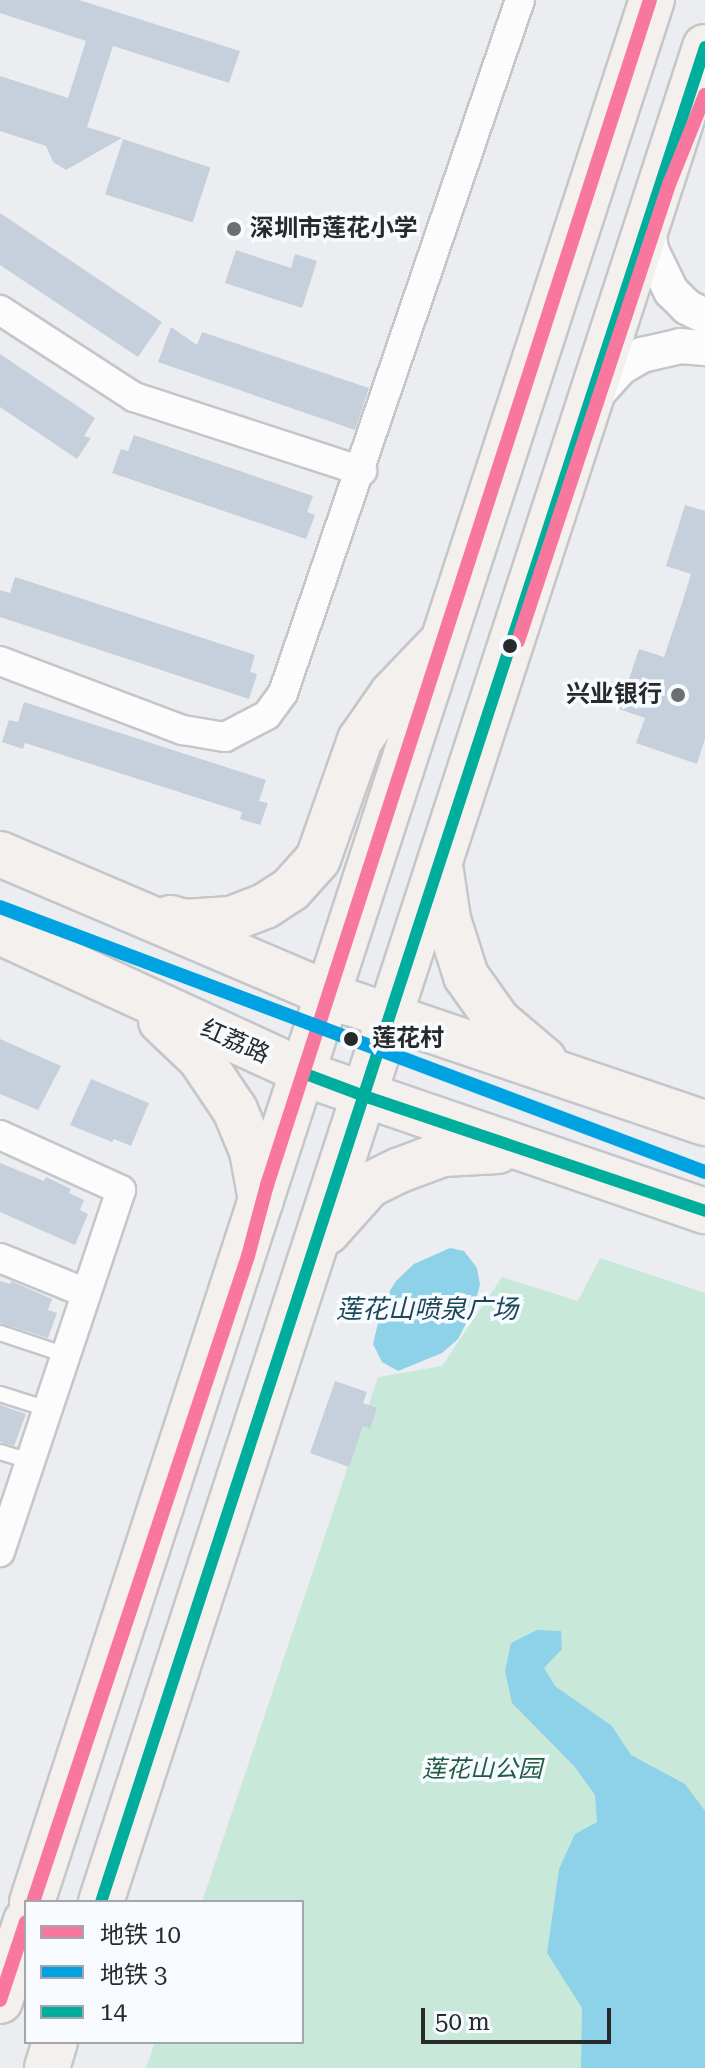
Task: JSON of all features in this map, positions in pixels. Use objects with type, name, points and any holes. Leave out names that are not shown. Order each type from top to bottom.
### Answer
[{"type":"main road","points":[[33,1900],[652,0]]},
{"type":"main road","points":[[102,1900],[705,47]]},
{"type":"main road","points":[[103,898],[184,922],[231,919],[265,906],[291,889],[318,859],[360,740],[392,694],[443,640]]},
{"type":"main road","points":[[0,854],[328,995],[705,1123]]},
{"type":"main road","points":[[442,856],[443,888],[452,935],[466,976],[479,998],[527,1047],[561,1071],[595,1087]]},
{"type":"main road","name":"红荔路","points":[[0,932],[303,1073],[705,1211]]},
{"type":"main road","points":[[93,975],[168,1027],[212,1073],[245,1131],[261,1201]]},
{"type":"main road","points":[[312,1254],[336,1218],[369,1185],[400,1170],[443,1154],[485,1150],[542,1157]]},
{"type":"main road","points":[[0,2001],[24,1927]]},
{"type":"main road","points":[[47,2068],[54,2044]]},
{"type":"street","points":[[0,661],[183,730],[225,737],[267,715],[283,693],[362,471],[520,0]]},
{"type":"street","points":[[647,224],[651,250],[671,291],[687,307],[705,316]]},
{"type":"street","points":[[0,310],[134,397],[362,471]]},
{"type":"street","points":[[588,405],[609,378],[642,355],[668,347],[705,348]]},
{"type":"street","points":[[0,1135],[121,1190],[0,1552]]},
{"type":"street","points":[[0,1258],[86,1293]]},
{"type":"lane","points":[[0,1333],[66,1355]]},
{"type":"lane","points":[[0,1394],[48,1409]]},
{"type":"lane","points":[[0,1452],[30,1461]]},
{"type":"green space","name":"莲花山公园","points":[[600,1258],[705,1293],[705,2068],[146,2068],[154,2044],[304,2044],[304,1900],[203,1900],[378,1377],[442,1366],[502,1277],[578,1301]]},
{"type":"water","name":"莲花山喷泉广场","points":[[450,1248],[464,1251],[477,1268],[480,1285],[472,1312],[458,1339],[442,1353],[398,1371],[382,1362],[373,1344],[383,1302],[396,1281],[414,1264]]},
{"type":"water","points":[[537,1630],[561,1631],[562,1649],[544,1668],[555,1686],[612,1726],[631,1755],[685,1784],[705,1811],[705,2068],[581,2068],[582,2008],[547,1953],[559,1869],[575,1834],[597,1822],[595,1795],[574,1766],[512,1703],[505,1671],[511,1643]]},
{"type":"building","points":[[0,0],[79,0],[240,51],[229,83],[113,46],[87,127],[122,138],[66,170],[53,162],[46,146],[0,131],[0,76],[68,98],[86,41],[0,13]]},
{"type":"building","points":[[123,139],[210,167],[193,223],[105,194]]},
{"type":"building","points":[[0,213],[162,322],[138,357],[0,265]]},
{"type":"building","points":[[236,250],[291,268],[295,254],[317,261],[302,308],[225,283]]},
{"type":"building","points":[[171,327],[197,345],[202,332],[369,388],[355,430],[158,362]]},
{"type":"building","points":[[0,354],[95,418],[84,436],[91,438],[77,459],[0,407]]},
{"type":"building","points":[[134,435],[313,496],[307,512],[315,515],[306,539],[112,473],[121,449],[128,451]]},
{"type":"building","points":[[685,505],[705,511],[705,739],[697,764],[636,743],[645,718],[619,709],[639,649],[664,657],[683,600],[691,574],[666,566]]},
{"type":"building","points":[[15,577],[255,655],[250,672],[257,674],[249,699],[0,617],[0,590],[10,593]]},
{"type":"building","points":[[24,702],[266,780],[259,801],[268,803],[260,825],[240,819],[242,812],[25,743],[23,749],[2,742],[9,720],[18,722]]},
{"type":"building","points":[[0,1039],[61,1066],[38,1110],[0,1094]]},
{"type":"building","points":[[91,1079],[149,1103],[131,1146],[114,1139],[112,1142],[70,1125]]},
{"type":"building","points":[[0,1163],[44,1181],[46,1177],[71,1189],[69,1193],[84,1200],[80,1210],[88,1214],[75,1245],[0,1212]]},
{"type":"building","points":[[0,1281],[10,1284],[11,1281],[52,1299],[48,1310],[57,1313],[48,1338],[0,1323]]},
{"type":"building","points":[[335,1381],[367,1392],[363,1403],[377,1408],[370,1429],[363,1426],[349,1467],[310,1453]]},
{"type":"building","points":[[0,1405],[26,1414],[14,1446],[0,1442]]},
{"type":"metro line","name":"10","points":[[34,1900],[248,1256],[267,1185],[650,0]]},
{"type":"metro line","name":"10","points":[[518,641],[670,182],[705,95]]},
{"type":"metro line","name":"3","points":[[0,907],[705,1172]]},
{"type":"metro line","name":"10","points":[[0,2000],[24,1928]]},
{"type":"transit line","name":"14","points":[[102,1900],[705,47]]},
{"type":"transit line","name":"14","points":[[304,1069],[303,1073],[364,1096],[705,1211]]},
{"type":"place","name":"深圳市莲花小学","points":[[234,229]]},
{"type":"place","name":"兴业银行","points":[[678,695]]},
{"type":"place","name":"莲花村","points":[[351,1039]]}]
